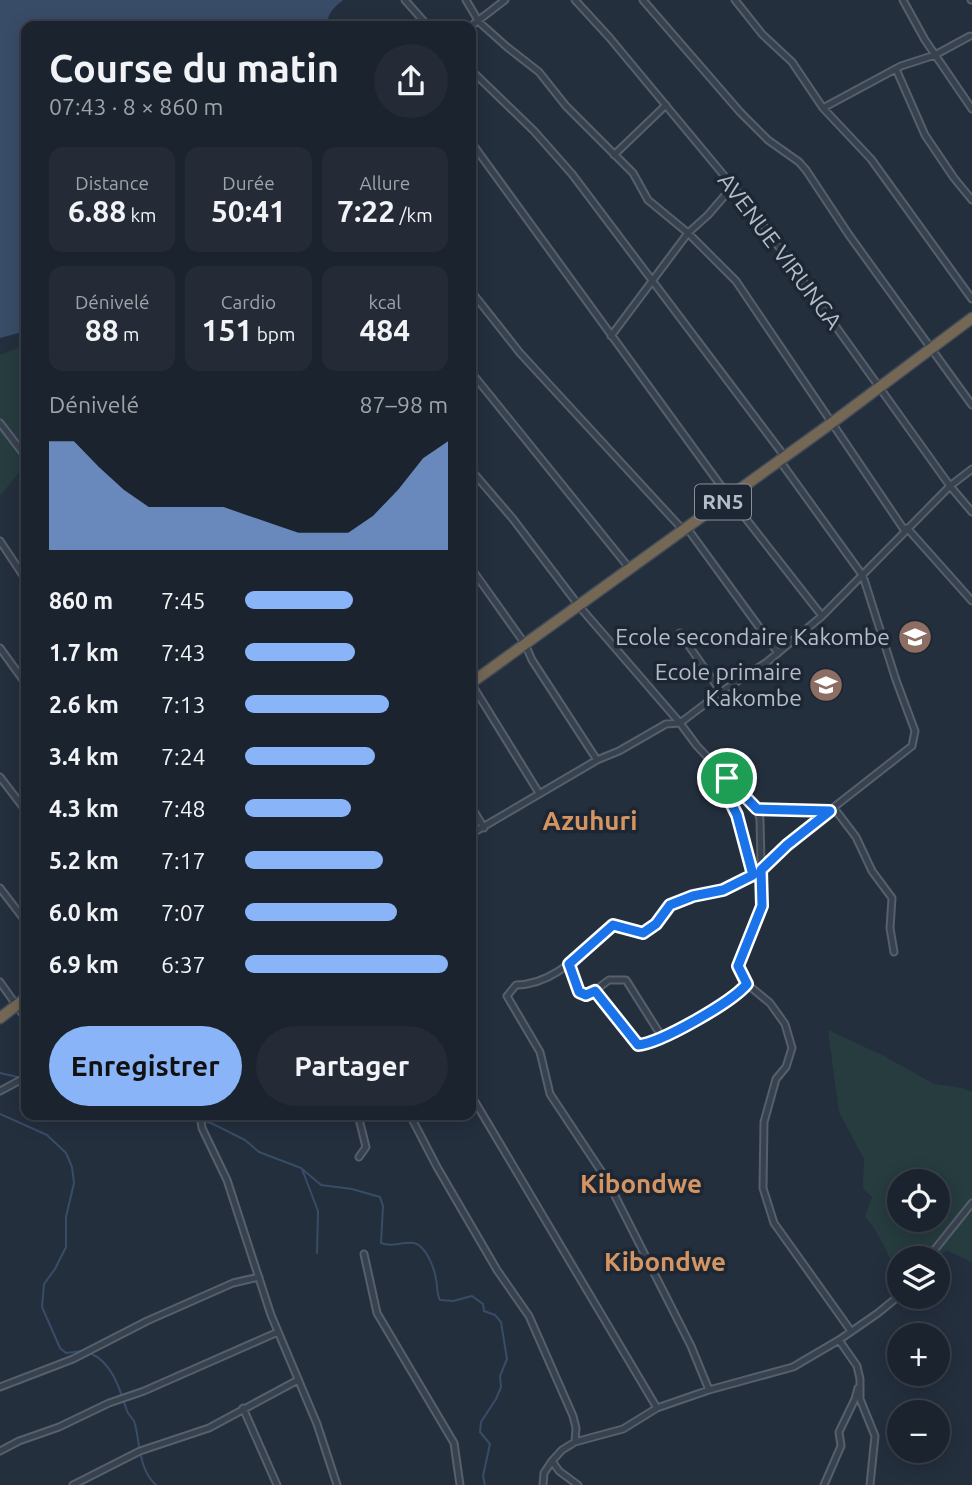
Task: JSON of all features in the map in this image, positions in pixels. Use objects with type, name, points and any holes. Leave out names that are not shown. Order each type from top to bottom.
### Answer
[{"type":"highway","name":"RN5","points":[[476,679],[833,422],[972,318]]},
{"type":"highway","points":[[0,1018],[21,1002]]},
{"type":"street","points":[[405,0],[424,21]]},
{"type":"street","points":[[466,0],[479,22],[539,72],[566,106],[633,173],[648,201],[688,233],[736,281],[906,530],[972,601]]},
{"type":"street","points":[[476,24],[505,0]]},
{"type":"street","name":"AVENUE VIRUNGA","points":[[576,0],[733,186],[950,486],[972,512]]},
{"type":"street","points":[[643,0],[740,112],[768,140],[806,170],[823,198],[972,405]]},
{"type":"street","points":[[735,0],[757,28],[792,62],[823,108],[871,159],[972,299]]},
{"type":"street","points":[[903,0],[935,55],[972,108]]},
{"type":"street","points":[[823,108],[896,69],[935,55],[970,36]]},
{"type":"street","points":[[896,69],[925,135],[972,200]]},
{"type":"street","points":[[476,75],[534,131],[572,174],[652,279],[863,576],[915,731],[912,746],[787,845],[761,870],[723,890],[693,896],[670,905],[656,924],[643,933],[613,925],[569,964],[547,978],[516,985],[507,996],[540,1052],[550,1094],[607,1180],[691,1346],[709,1390]]},
{"type":"street","points":[[964,98],[972,92]]},
{"type":"street","points":[[614,155],[666,105]]},
{"type":"street","points":[[476,149],[729,497],[822,616]]},
{"type":"street","points":[[611,336],[688,233],[733,186]]},
{"type":"street","points":[[476,298],[579,419],[686,529],[778,653]]},
{"type":"street","points":[[476,378],[630,569]]},
{"type":"street","points":[[0,423],[21,450]]},
{"type":"street","points":[[476,832],[597,760],[619,751],[666,724],[680,723],[778,653],[822,616],[950,486],[972,468]]},
{"type":"street","points":[[476,476],[513,519],[579,606],[687,734],[757,809],[760,818],[762,906],[738,966],[747,984],[770,1003],[785,1024],[792,1048],[786,1067],[776,1079],[764,1122],[762,1188],[774,1223],[851,1331]]},
{"type":"street","points":[[0,541],[21,572]]},
{"type":"street","points":[[476,575],[525,644],[532,660],[597,760]]},
{"type":"street","points":[[680,633],[721,692]]},
{"type":"street","points":[[0,648],[21,677]]},
{"type":"street","points":[[476,691],[539,793]]},
{"type":"street","points":[[0,777],[21,804]]},
{"type":"street","points":[[727,778],[726,793],[737,815],[753,875]]},
{"type":"street","points":[[757,809],[832,809],[856,837],[872,871],[892,898],[890,928],[894,952]]},
{"type":"street","points":[[476,814],[484,828]]},
{"type":"street","points":[[0,888],[21,915]]},
{"type":"street","points":[[569,964],[579,992],[586,995],[609,979],[626,980],[662,1037]]},
{"type":"street","points":[[0,982],[21,1012]]},
{"type":"street","points":[[595,991],[636,1044],[642,1045],[733,998],[747,984]]},
{"type":"street","points":[[0,1091],[21,1080]]},
{"type":"street","points":[[476,1103],[657,1408]]},
{"type":"street","points":[[201,1120],[227,1180],[278,1332],[317,1424],[337,1485]]},
{"type":"street","points":[[359,1120],[366,1147],[359,1157]]},
{"type":"street","points":[[413,1120],[497,1270],[529,1316],[573,1416],[575,1442]]},
{"type":"street","points":[[938,1246],[972,1203]]},
{"type":"street","points":[[364,1254],[377,1313],[454,1443],[460,1485]]},
{"type":"street","points":[[0,1387],[73,1359],[147,1321],[233,1283],[259,1277]]},
{"type":"street","points":[[543,1485],[544,1473],[552,1461],[562,1450],[575,1442],[623,1429],[657,1408],[709,1390],[793,1367],[839,1340],[887,1305]]},
{"type":"street","points":[[0,1451],[278,1332]]},
{"type":"street","points":[[839,1340],[857,1367],[860,1399],[875,1436],[870,1485]]},
{"type":"street","points":[[824,1485],[841,1446],[839,1432],[855,1399],[860,1379]]},
{"type":"street","points":[[73,1485],[140,1451],[209,1427],[298,1380]]},
{"type":"street","points":[[243,1408],[277,1485]]},
{"type":"street","points":[[552,1461],[559,1471],[578,1485]]},
{"type":"green space","points":[[21,347],[21,470],[0,496],[0,355]]},
{"type":"green space","points":[[828,1030],[882,1055],[934,1084],[972,1092],[972,1262],[950,1252],[950,1246],[887,1246],[887,1252],[865,1217],[872,1197],[863,1189],[864,1159],[839,1112]]},
{"type":"water","points":[[0,0],[343,0],[332,11],[328,21],[21,21],[21,332],[0,338]]},
{"type":"waterway","points":[[0,1073],[21,1078]]},
{"type":"waterway","points":[[0,1114],[47,1135],[66,1153],[72,1167],[74,1183],[66,1217],[66,1247],[44,1284],[42,1307],[60,1348],[66,1353],[82,1351]]},
{"type":"waterway","points":[[193,1120],[198,1121]]},
{"type":"waterway","points":[[203,1121],[245,1140],[259,1152],[301,1168],[321,1185],[352,1189],[380,1197],[383,1206],[381,1243],[418,1245],[431,1263],[440,1300],[453,1301],[472,1296],[483,1304],[484,1311],[495,1315],[501,1322],[507,1359],[500,1376],[501,1387],[481,1422],[480,1432],[490,1444],[483,1476],[485,1485]]},
{"type":"waterway","points":[[302,1169],[318,1211],[317,1253]]},
{"type":"waterway","points":[[90,1353],[110,1370],[134,1422],[146,1472],[156,1485]]},
{"type":"place","name":"Ecole secondaire Kakombe","points":[[915,637]]},
{"type":"place","name":"Ecole primaire Kakombe","points":[[826,685]]},
{"type":"district","name":"Azuhuri","points":[[590,821]]},
{"type":"district","name":"Kibondwe","points":[[641,1184]]},
{"type":"district","name":"Kibondwe","points":[[665,1262]]},
{"type":"route","points":[[727,778],[757,809],[830,811],[801,833],[761,870],[762,906],[738,966],[747,984],[740,993],[653,1041],[638,1045],[595,991],[586,995],[579,992],[569,964],[613,925],[643,933],[656,924],[670,905],[737,885],[753,875],[737,815],[726,793],[727,778]]}]
